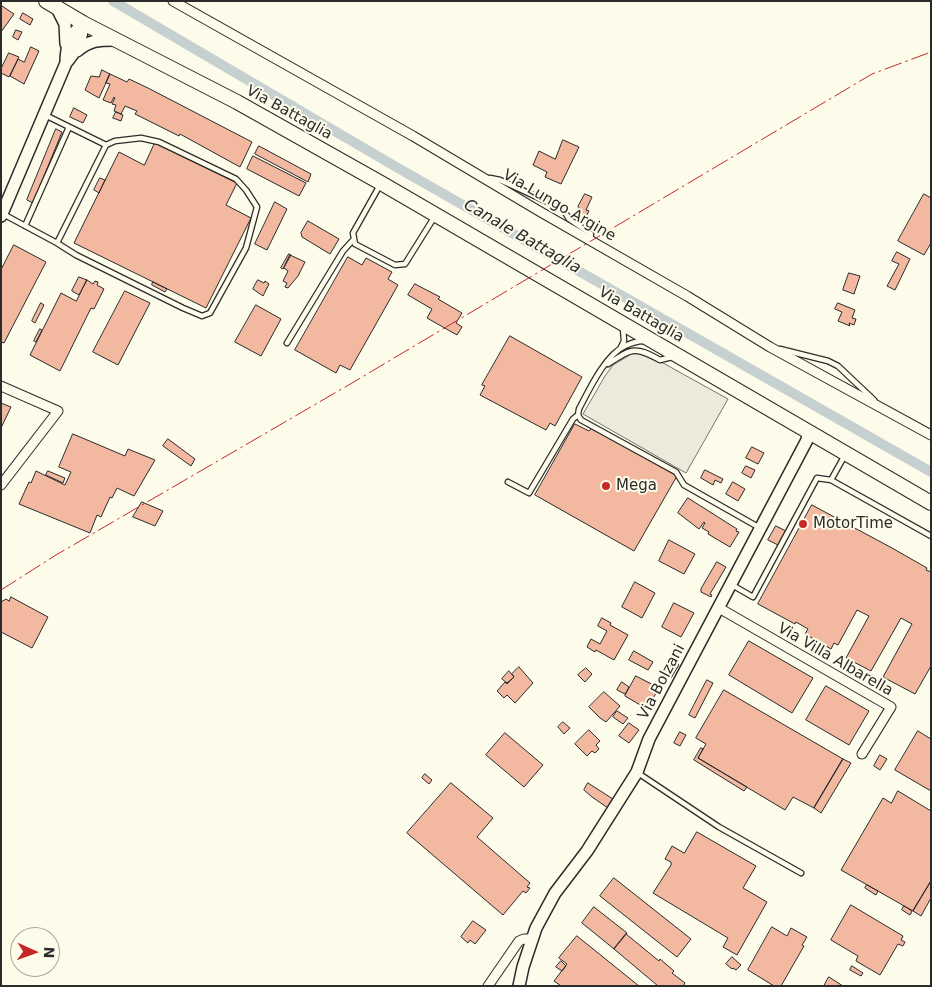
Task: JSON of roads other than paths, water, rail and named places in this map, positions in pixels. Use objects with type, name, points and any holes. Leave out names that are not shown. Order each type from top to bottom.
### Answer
[{"type":"main road","name":"Via Battaglia","points":[[51,5],[237,102],[381,183],[931,503]]},
{"type":"street","name":"Via Lungo Argine","points":[[173,1],[480,176],[687,296],[770,347],[931,435]]},
{"type":"street","points":[[51,5],[65,24],[71,50]]},
{"type":"street","points":[[2,214],[66,63],[71,50],[72,33],[83,23]]},
{"type":"street","points":[[71,50],[100,40],[117,40]]},
{"type":"street","points":[[1,386],[58,411],[1,484]]},
{"type":"street","name":"Via Bolzani","points":[[519,986],[536,928],[555,893],[587,851],[637,772],[649,739],[731,585],[806,440],[808,432]]},
{"type":"street","name":"Via Villa Albarella","points":[[719,608],[891,708],[862,754]]},
{"type":"street","points":[[488,986],[519,941],[533,939]]},
{"type":"lane","points":[[2,214],[76,255],[202,316],[210,313],[246,248],[257,207],[236,179],[159,142],[142,138],[106,145],[44,115]]},
{"type":"lane","points":[[25,226],[69,127]]},
{"type":"lane","points":[[57,243],[106,145]]},
{"type":"lane","points":[[480,176],[500,180],[563,209],[570,219],[590,234],[589,240]]},
{"type":"lane","points":[[381,183],[353,233],[355,244],[395,265],[405,264],[436,215]]},
{"type":"lane","points":[[287,343],[342,251],[354,239]]},
{"type":"lane","points":[[620,322],[624,336],[621,348]]},
{"type":"lane","points":[[651,340],[633,343],[621,348],[605,366],[579,409],[578,415],[581,420],[676,472],[684,485],[760,528]]},
{"type":"lane","points":[[770,347],[828,361],[838,366],[884,410]]},
{"type":"lane","points":[[605,366],[621,355],[636,350],[645,351],[660,360],[677,355]]},
{"type":"lane","points":[[508,482],[529,493],[573,419],[578,415]]},
{"type":"lane","points":[[831,480],[846,454]]},
{"type":"lane","points":[[731,585],[754,596],[817,478],[831,480],[931,536]]},
{"type":"lane","points":[[637,772],[719,827],[801,872]]},
{"type":"waterway","name":"Canale Battaglia","points":[[113,1],[391,164],[931,472]]},
{"type":"place","name":"Mega","points":[[606,486]]},
{"type":"place","name":"MotorTime","points":[[803,524]]}]
